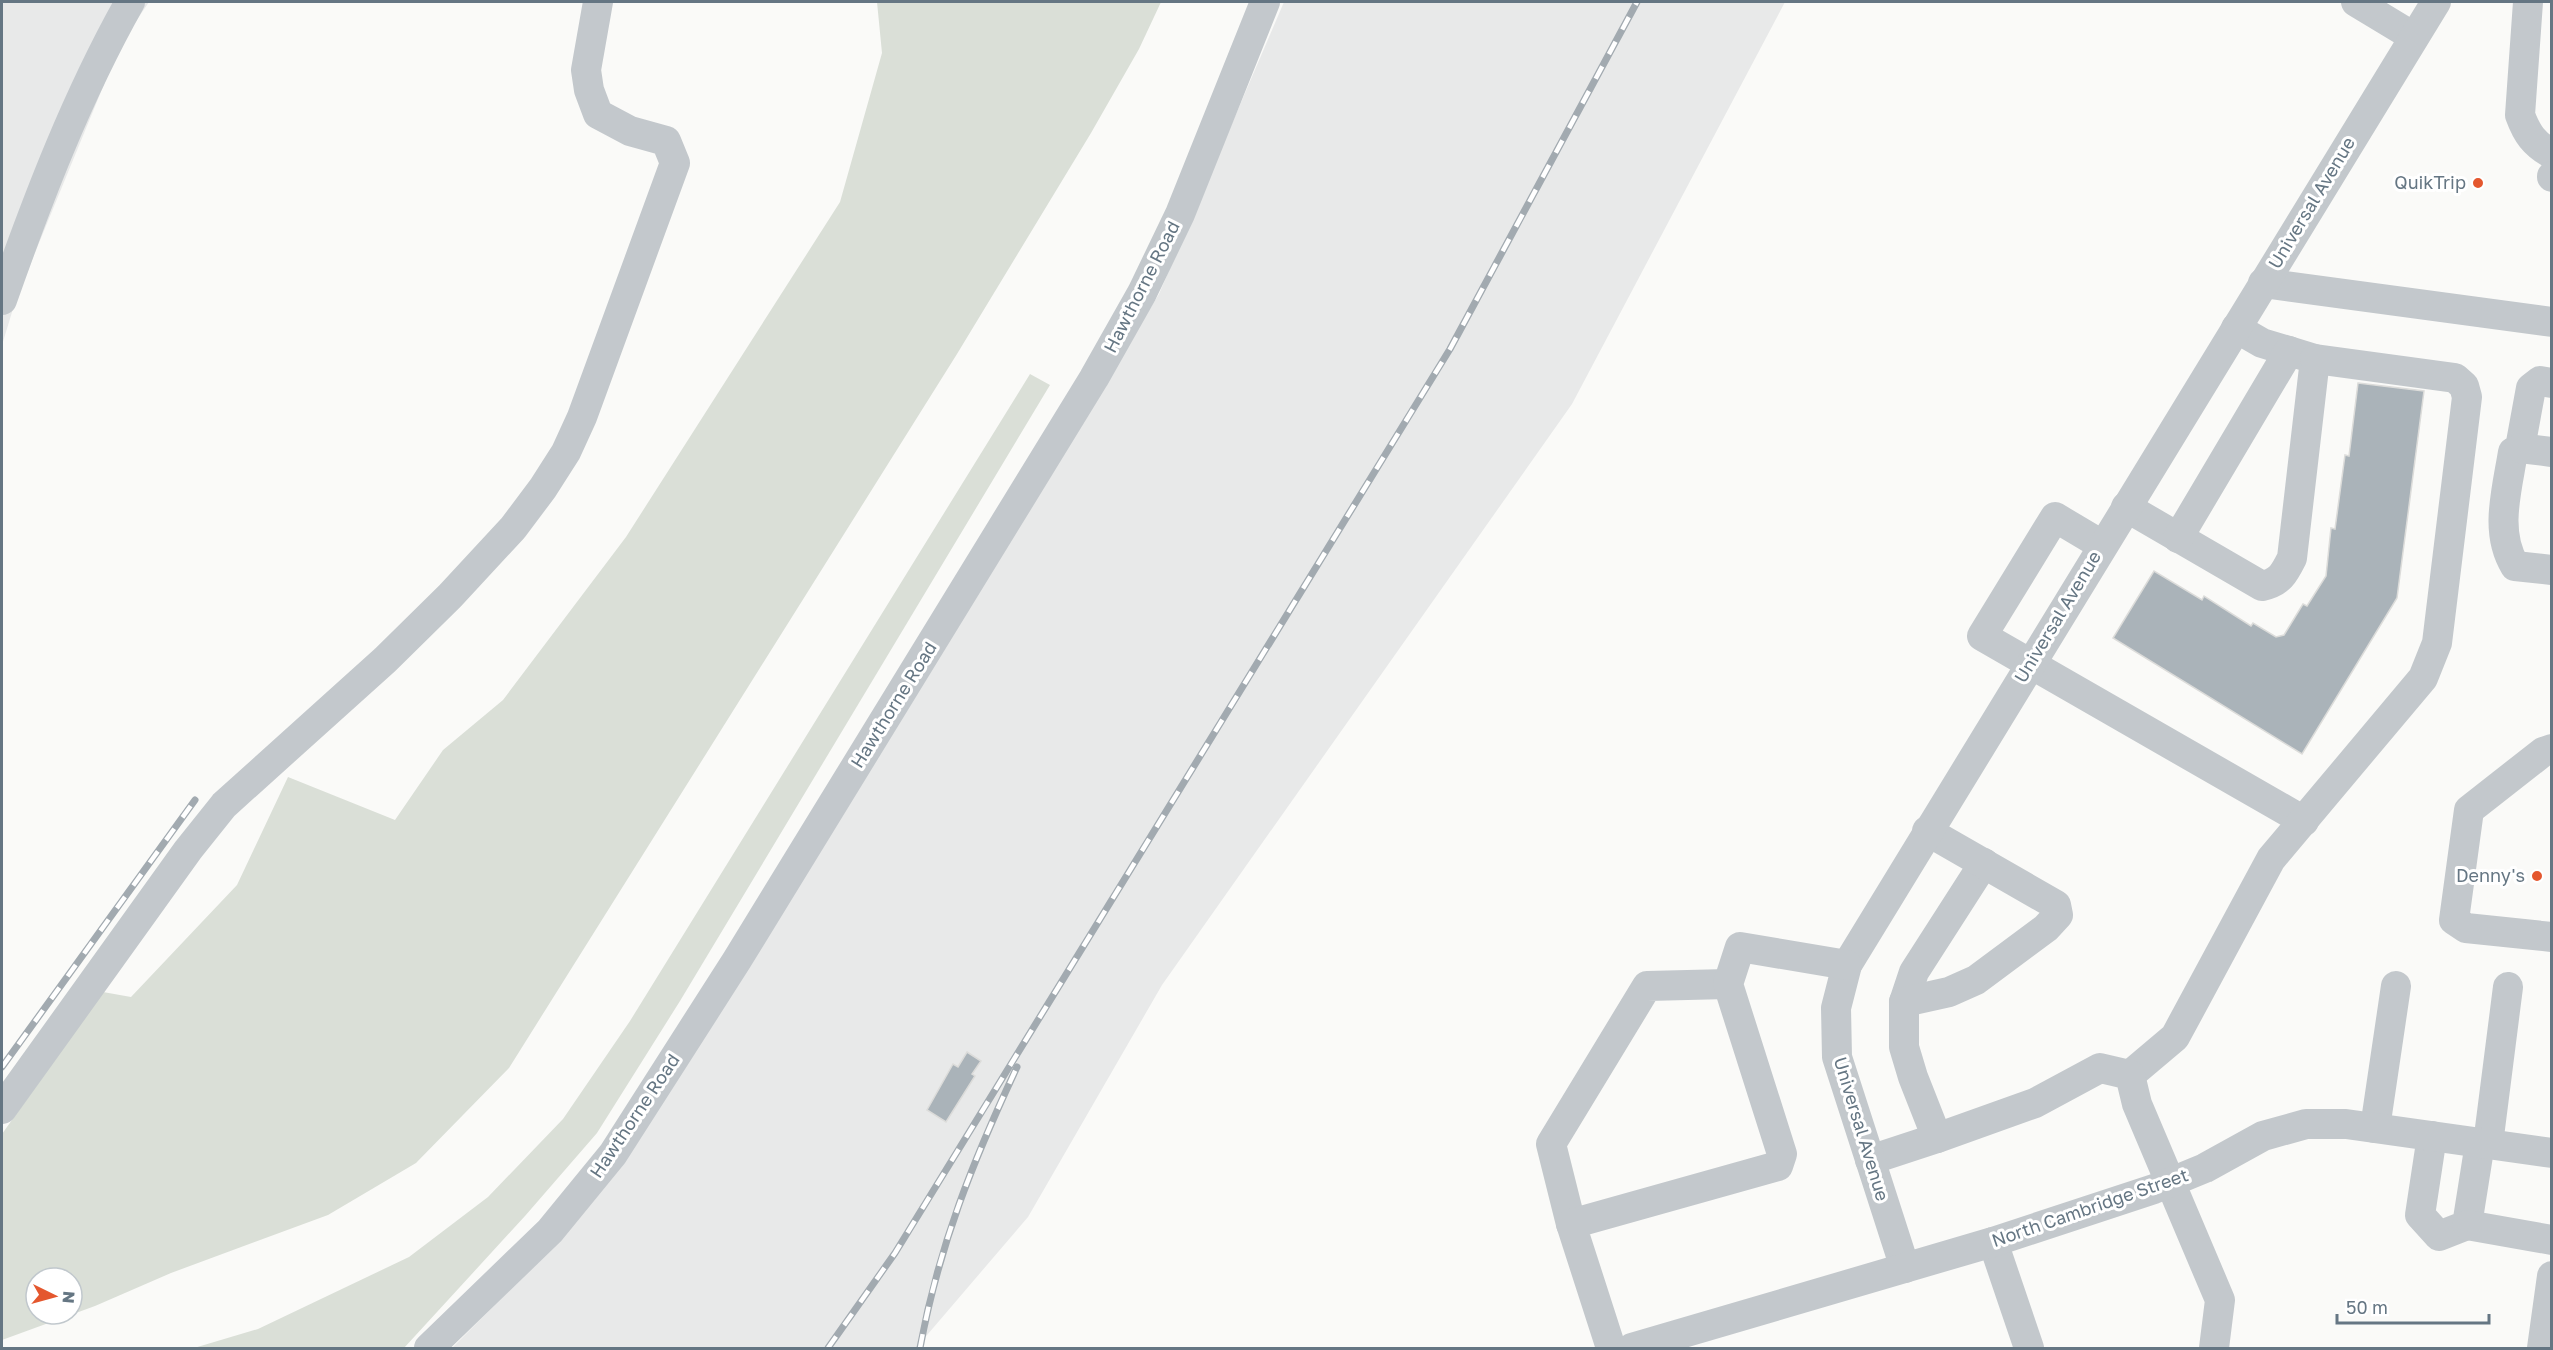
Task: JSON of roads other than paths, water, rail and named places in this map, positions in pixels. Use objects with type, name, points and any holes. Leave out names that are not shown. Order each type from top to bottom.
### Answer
[{"type":"street","points":[[2,300],[21,246],[101,53],[130,2]]},
{"type":"street","points":[[2,1110],[188,850],[224,805],[385,660],[481,564],[513,528],[566,452],[597,380],[675,162],[666,141],[630,131],[598,114],[589,90],[586,70],[598,2]]},
{"type":"street","name":"Hawthorne Road","points":[[429,1348],[550,1231],[613,1154],[737,960],[1094,378],[1142,293],[1180,214],[1265,2]]},
{"type":"street","points":[[2356,2],[2414,37]]},
{"type":"street","name":"Universal Avenue","points":[[1905,1268],[1837,1057],[1836,1008],[1847,965],[2436,2]]},
{"type":"street","points":[[2528,2],[2520,115],[2535,144],[2552,154]]},
{"type":"street","points":[[2263,283],[2552,322]]},
{"type":"street","points":[[2130,1075],[2175,1037],[2271,859],[2423,678],[2437,643],[2467,397],[2464,386],[2455,378],[2302,355],[2262,343],[2235,328]]},
{"type":"street","points":[[2126,507],[2262,586],[2274,584],[2282,578],[2292,558],[2302,355]]},
{"type":"street","points":[[2178,538],[2302,355]]},
{"type":"street","points":[[2520,448],[2531,388],[2540,381],[2552,383]]},
{"type":"street","points":[[2552,452],[2520,448],[2513,452],[2502,524],[2508,555],[2515,566],[2552,570]]},
{"type":"street","points":[[2102,546],[2055,518],[1982,636],[2304,821]]},
{"type":"street","points":[[2552,750],[2543,752],[2469,810],[2454,920],[2466,928],[2552,938]]},
{"type":"street","points":[[1904,1002],[1949,992],[1976,980],[2046,928],[2058,915],[2056,905],[1927,831]]},
{"type":"street","points":[[1937,1138],[1912,1077],[1904,1047],[1904,1002],[1914,972],[1984,864]]},
{"type":"street","points":[[1571,1224],[1778,1166],[1782,1154],[1728,984],[1740,947],[1847,965]]},
{"type":"street","points":[[1611,1348],[1571,1224],[1551,1144],[1647,986],[1728,984]]},
{"type":"street","points":[[2375,1128],[2396,986]]},
{"type":"street","points":[[2467,1226],[2484,1144],[2508,987]]},
{"type":"street","points":[[1870,1160],[2035,1103],[2100,1068],[2130,1075]]},
{"type":"street","points":[[2130,1075],[2137,1104],[2220,1300],[2214,1348]]},
{"type":"street","name":"North Cambridge Street","points":[[1632,1348],[1993,1242],[2171,1182],[2205,1168],[2263,1136],[2306,1124],[2346,1124],[2552,1153]]},
{"type":"street","points":[[2432,1136],[2420,1215],[2439,1236],[2467,1226],[2552,1240]]},
{"type":"street","points":[[1993,1242],[2030,1348]]},
{"type":"street","points":[[2542,1348],[2552,1276]]},
{"type":"railway","points":[[828,1348],[895,1253],[1450,349],[1637,2]]},
{"type":"railway","points":[[2,1067],[195,800]]},
{"type":"railway","points":[[920,1348],[937,1274],[959,1204],[1017,1067]]},
{"type":"place","name":"QuikTrip","points":[[2478,183]]},
{"type":"place","name":"Denny's","points":[[2537,876]]}]
